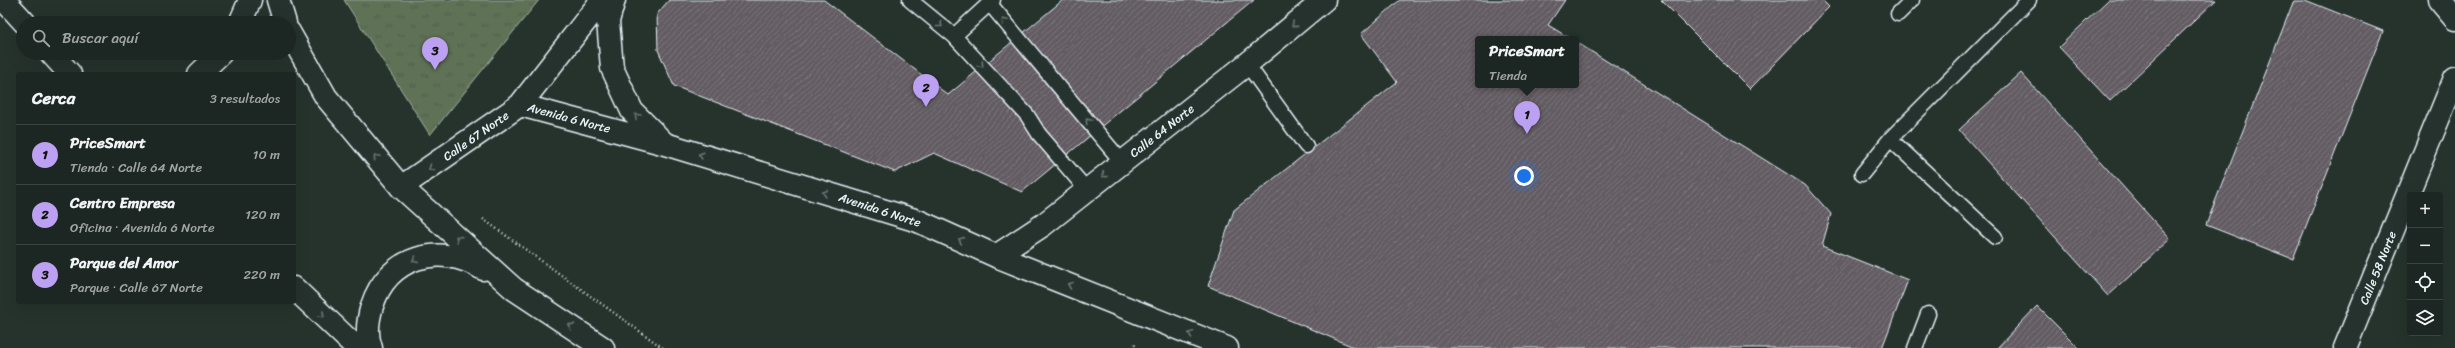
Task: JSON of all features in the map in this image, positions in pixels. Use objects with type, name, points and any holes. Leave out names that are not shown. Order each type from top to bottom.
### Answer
[{"type":"street","points":[[4,0],[19,16]]},
{"type":"street","points":[[243,16],[250,0]]},
{"type":"street","points":[[278,0],[283,16]]},
{"type":"street","name":"Calle 67 Norte","points":[[401,187],[520,105],[602,0]]},
{"type":"street","points":[[614,0],[608,21],[612,68],[632,111],[665,144]]},
{"type":"street","name":"Calle 64 Norte","points":[[996,256],[1043,225],[1086,189],[1247,64],[1324,0]]},
{"type":"street","points":[[2439,0],[2455,19]]},
{"type":"street","points":[[296,44],[326,97],[401,187],[514,289]]},
{"type":"street","points":[[57,60],[68,72]]},
{"type":"street","points":[[201,72],[214,60]]},
{"type":"street","name":"Calle 58 Norte","points":[[2345,348],[2455,78]]},
{"type":"street","name":"Avenida 6 Norte","points":[[520,105],[665,144],[918,221],[996,256],[1227,348]]},
{"type":"street","points":[[371,348],[368,316],[377,292],[393,271],[416,258],[442,254],[468,260],[603,348]]},
{"type":"street","points":[[296,290],[357,348]]},
{"type":"lane","points":[[910,0],[954,36],[1027,115],[1040,134],[1086,189]]},
{"type":"lane","points":[[1898,14],[1912,0]]},
{"type":"lane","points":[[1862,174],[1890,139],[2029,0]]},
{"type":"lane","points":[[954,36],[991,2],[1122,162]]},
{"type":"lane","points":[[1247,64],[1306,146]]},
{"type":"lane","points":[[1890,139],[1995,237]]},
{"type":"lane","points":[[1915,348],[1928,314]]},
{"type":"path","points":[[480,217],[663,348]]},
{"type":"green space","points":[[344,0],[539,0],[430,135]]},
{"type":"building","points":[[669,0],[824,0],[948,95],[1063,0],[1254,0],[1022,192],[934,153],[895,172],[674,86],[658,50],[657,14]]},
{"type":"building","points":[[1400,0],[1565,0],[1548,25],[1566,36],[1475,36],[1475,88],[1579,88],[1579,44],[1805,185],[1831,214],[1822,246],[1908,280],[1882,348],[1356,348],[1208,286],[1234,210],[1397,82],[1361,34]]},
{"type":"building","points":[[1661,0],[1822,0],[1829,7],[1750,89]]},
{"type":"building","points":[[2108,0],[2216,0],[2110,101],[2059,47]]},
{"type":"building","points":[[2294,0],[2305,0],[2383,31],[2293,259],[2206,225]]},
{"type":"building","points":[[2021,73],[2170,239],[2108,296],[1959,130]]},
{"type":"building","points":[[2037,306],[2079,348],[1997,348]]},
{"type":"place","name":"Parque del Amor","points":[[435,70]]},
{"type":"place","name":"Centro Empresa","points":[[926,107]]},
{"type":"place","name":"PriceSmart","points":[[1527,134]]}]
